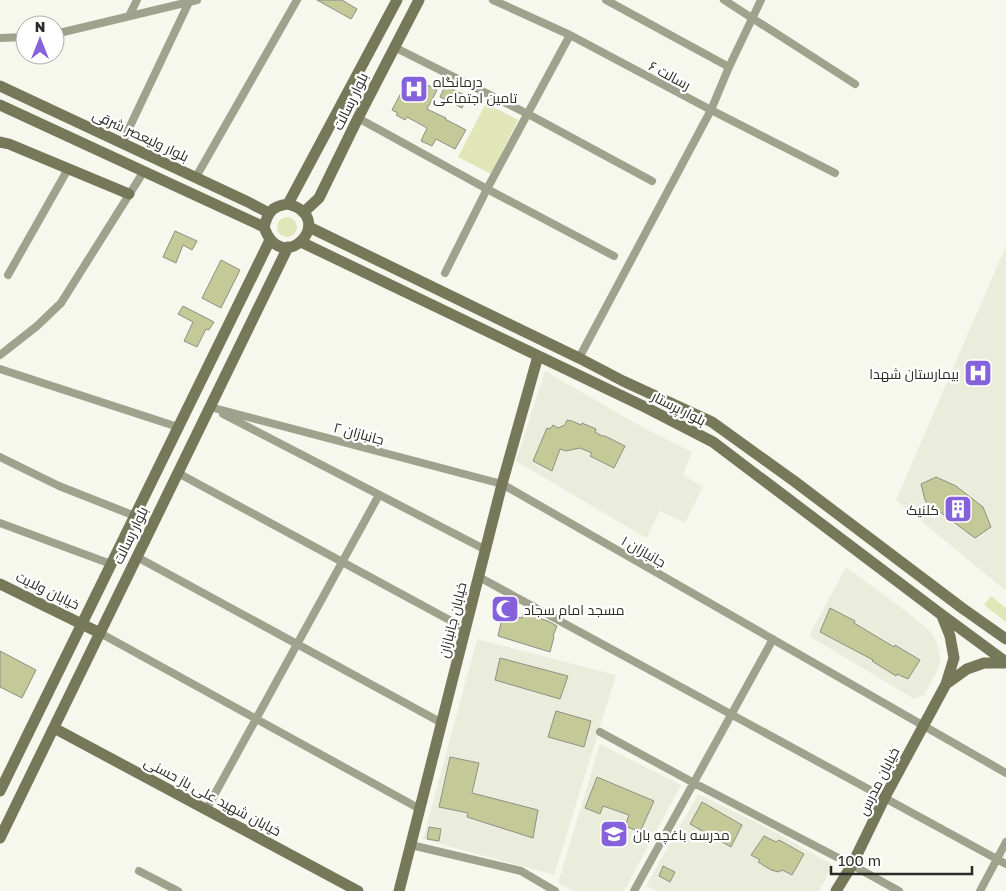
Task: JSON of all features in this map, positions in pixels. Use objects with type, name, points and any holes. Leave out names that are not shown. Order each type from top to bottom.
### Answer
[{"type":"main road","name":"بلوار رسالت","points":[[288,204],[397,0]]},
{"type":"main road","name":"بلوار رسالت","points":[[304,212],[319,198],[419,0]]},
{"type":"main road","name":"بلوار ولیعصر شرقی","points":[[0,86],[269,213]]},
{"type":"main road","points":[[0,105],[264,227],[270,240],[277,245],[288,247],[301,242],[306,236],[309,227],[308,219],[304,212],[297,206],[288,204],[280,205],[269,213],[264,227]]},
{"type":"main road","points":[[0,142],[9,144],[129,194]]},
{"type":"main road","name":"بلوار پرستار","points":[[309,227],[623,381],[712,422],[794,480],[962,608],[1006,639]]},
{"type":"main road","name":"بلوار رسالت","points":[[0,791],[270,240]]},
{"type":"main road","name":"بلوار پرستار","points":[[301,242],[612,391],[713,442],[1006,663]]},
{"type":"main road","name":"بلوار رسالت","points":[[0,838],[288,247]]},
{"type":"main road","name":"خیابان جانبازان","points":[[399,891],[502,484],[538,356]]},
{"type":"main road","points":[[612,391],[621,385],[623,381]]},
{"type":"main road","name":"خیابان ولایت","points":[[0,584],[100,632]]},
{"type":"main road","points":[[942,615],[950,636],[954,658],[946,684]]},
{"type":"main road","points":[[946,684],[967,669],[984,663],[1006,663]]},
{"type":"main road","name":"خیابان مدرس","points":[[836,891],[852,865],[884,797],[946,684]]},
{"type":"main road","name":"خیابان شهید علی باز حسنی","points":[[54,728],[358,891]]},
{"type":"street","points":[[129,16],[137,0]]},
{"type":"street","points":[[196,177],[298,0]]},
{"type":"street","name":"رسالت ۶","points":[[493,0],[570,35],[835,173]]},
{"type":"street","points":[[606,0],[728,67]]},
{"type":"street","points":[[724,0],[855,84]]},
{"type":"street","points":[[579,358],[711,110],[728,67],[761,0]]},
{"type":"street","points":[[65,32],[192,1]]},
{"type":"street","points":[[122,143],[192,1]]},
{"type":"street","points":[[445,273],[487,189],[570,35]]},
{"type":"street","points":[[0,38],[15,37]]},
{"type":"street","points":[[394,47],[528,114],[652,181]]},
{"type":"street","points":[[358,118],[614,256]]},
{"type":"street","points":[[8,275],[68,169]]},
{"type":"street","points":[[0,355],[37,326],[61,303],[144,171]]},
{"type":"street","points":[[0,369],[178,428]]},
{"type":"street","points":[[210,407],[486,550]]},
{"type":"street","name":"جانبازان ۲","points":[[210,407],[502,484]]},
{"type":"street","points":[[0,457],[59,486],[135,516]]},
{"type":"street","points":[[178,473],[466,629]]},
{"type":"street","name":"جانبازان ۱","points":[[502,484],[1006,774]]},
{"type":"street","points":[[206,810],[379,495]]},
{"type":"street","points":[[0,524],[111,564]]},
{"type":"street","points":[[136,557],[442,723]]},
{"type":"street","points":[[479,577],[1006,864]]},
{"type":"street","points":[[100,632],[420,809]]},
{"type":"street","points":[[634,891],[772,639]]},
{"type":"street","points":[[600,732],[694,784],[899,891]]},
{"type":"street","points":[[980,891],[1006,842]]},
{"type":"street","points":[[411,845],[521,871],[555,891]]},
{"type":"street","points":[[138,871],[178,891]]},
{"type":"shaded area","name":"بیمارستان شهدا","points":[[1006,246],[1006,591],[896,500]]},
{"type":"shaded area","points":[[545,371],[644,428],[692,452],[683,475],[703,487],[685,523],[660,511],[646,538],[516,461]]},
{"type":"shaded area","points":[[846,567],[906,611],[930,631],[936,640],[941,660],[924,695],[914,699],[809,636]]},
{"type":"shaded area","points":[[477,639],[616,675],[554,875],[423,839]]},
{"type":"shaded area","name":"مدرسه باغچه بان","points":[[600,744],[681,785],[624,891],[574,891],[558,883]]},
{"type":"shaded area","points":[[698,794],[766,827],[833,865],[819,891],[657,891],[646,886]]},
{"type":"green space","points":[[486,103],[518,120],[491,174],[458,157]]},
{"type":"green space","points":[[287,217],[294,220],[297,227],[294,234],[287,237],[280,234],[277,227],[280,220]]},
{"type":"green space","points":[[991,596],[1006,608],[1006,622],[984,605]]},
{"type":"building","points":[[317,0],[342,0],[357,9],[351,19]]},
{"type":"building","points":[[410,76],[437,90],[427,109],[466,130],[455,149],[436,139],[432,146],[421,141],[427,128],[407,117],[405,120],[396,115],[398,113],[392,110]]},
{"type":"building","points":[[445,86],[467,96],[462,108],[440,97]]},
{"type":"building","points":[[175,231],[197,241],[192,250],[183,245],[176,263],[163,257]]},
{"type":"building","points":[[221,260],[240,270],[221,308],[202,298]]},
{"type":"building","points":[[183,306],[214,322],[209,330],[206,329],[197,347],[184,341],[193,322],[178,314]]},
{"type":"building","points":[[567,420],[581,425],[582,423],[596,429],[595,432],[625,446],[614,468],[590,456],[592,453],[580,448],[566,451],[560,449],[552,471],[533,461],[547,428],[550,429],[553,425],[558,428],[565,425]]},
{"type":"building","name":"کلنیک","points":[[936,477],[956,486],[983,507],[991,527],[975,538],[940,512],[933,512],[925,500],[921,484]]},
{"type":"building","points":[[830,608],[855,621],[854,623],[894,647],[895,645],[920,660],[908,679],[897,674],[896,676],[873,660],[820,632]]},
{"type":"building","points":[[523,613],[557,626],[550,652],[498,636],[503,614],[522,618]]},
{"type":"building","points":[[0,651],[36,670],[22,698],[0,687]]},
{"type":"building","points":[[500,658],[568,676],[560,699],[495,680]]},
{"type":"building","points":[[556,711],[591,721],[584,747],[548,737]]},
{"type":"building","points":[[450,757],[479,763],[472,793],[538,810],[533,838],[467,817],[468,813],[439,807]]},
{"type":"building","points":[[597,777],[654,801],[640,832],[625,826],[629,815],[603,806],[600,814],[585,808]]},
{"type":"building","points":[[702,802],[742,825],[731,847],[690,824]]},
{"type":"building","points":[[429,827],[441,829],[439,841],[427,839]]},
{"type":"building","points":[[764,836],[776,842],[779,840],[804,854],[792,875],[782,870],[779,872],[771,870],[751,855]]},
{"type":"building","points":[[663,866],[675,872],[670,882],[659,876]]},
{"type":"place","name":"درمانگاه تامین اجتماعی","points":[[414,89]]},
{"type":"place","name":"بیمارستان شهدا","points":[[978,373]]},
{"type":"place","name":"کلنیک","points":[[958,509]]},
{"type":"place","name":"مسجد امام سجاد","points":[[505,609]]},
{"type":"place","name":"مدرسه باغچه بان","points":[[614,834]]}]
